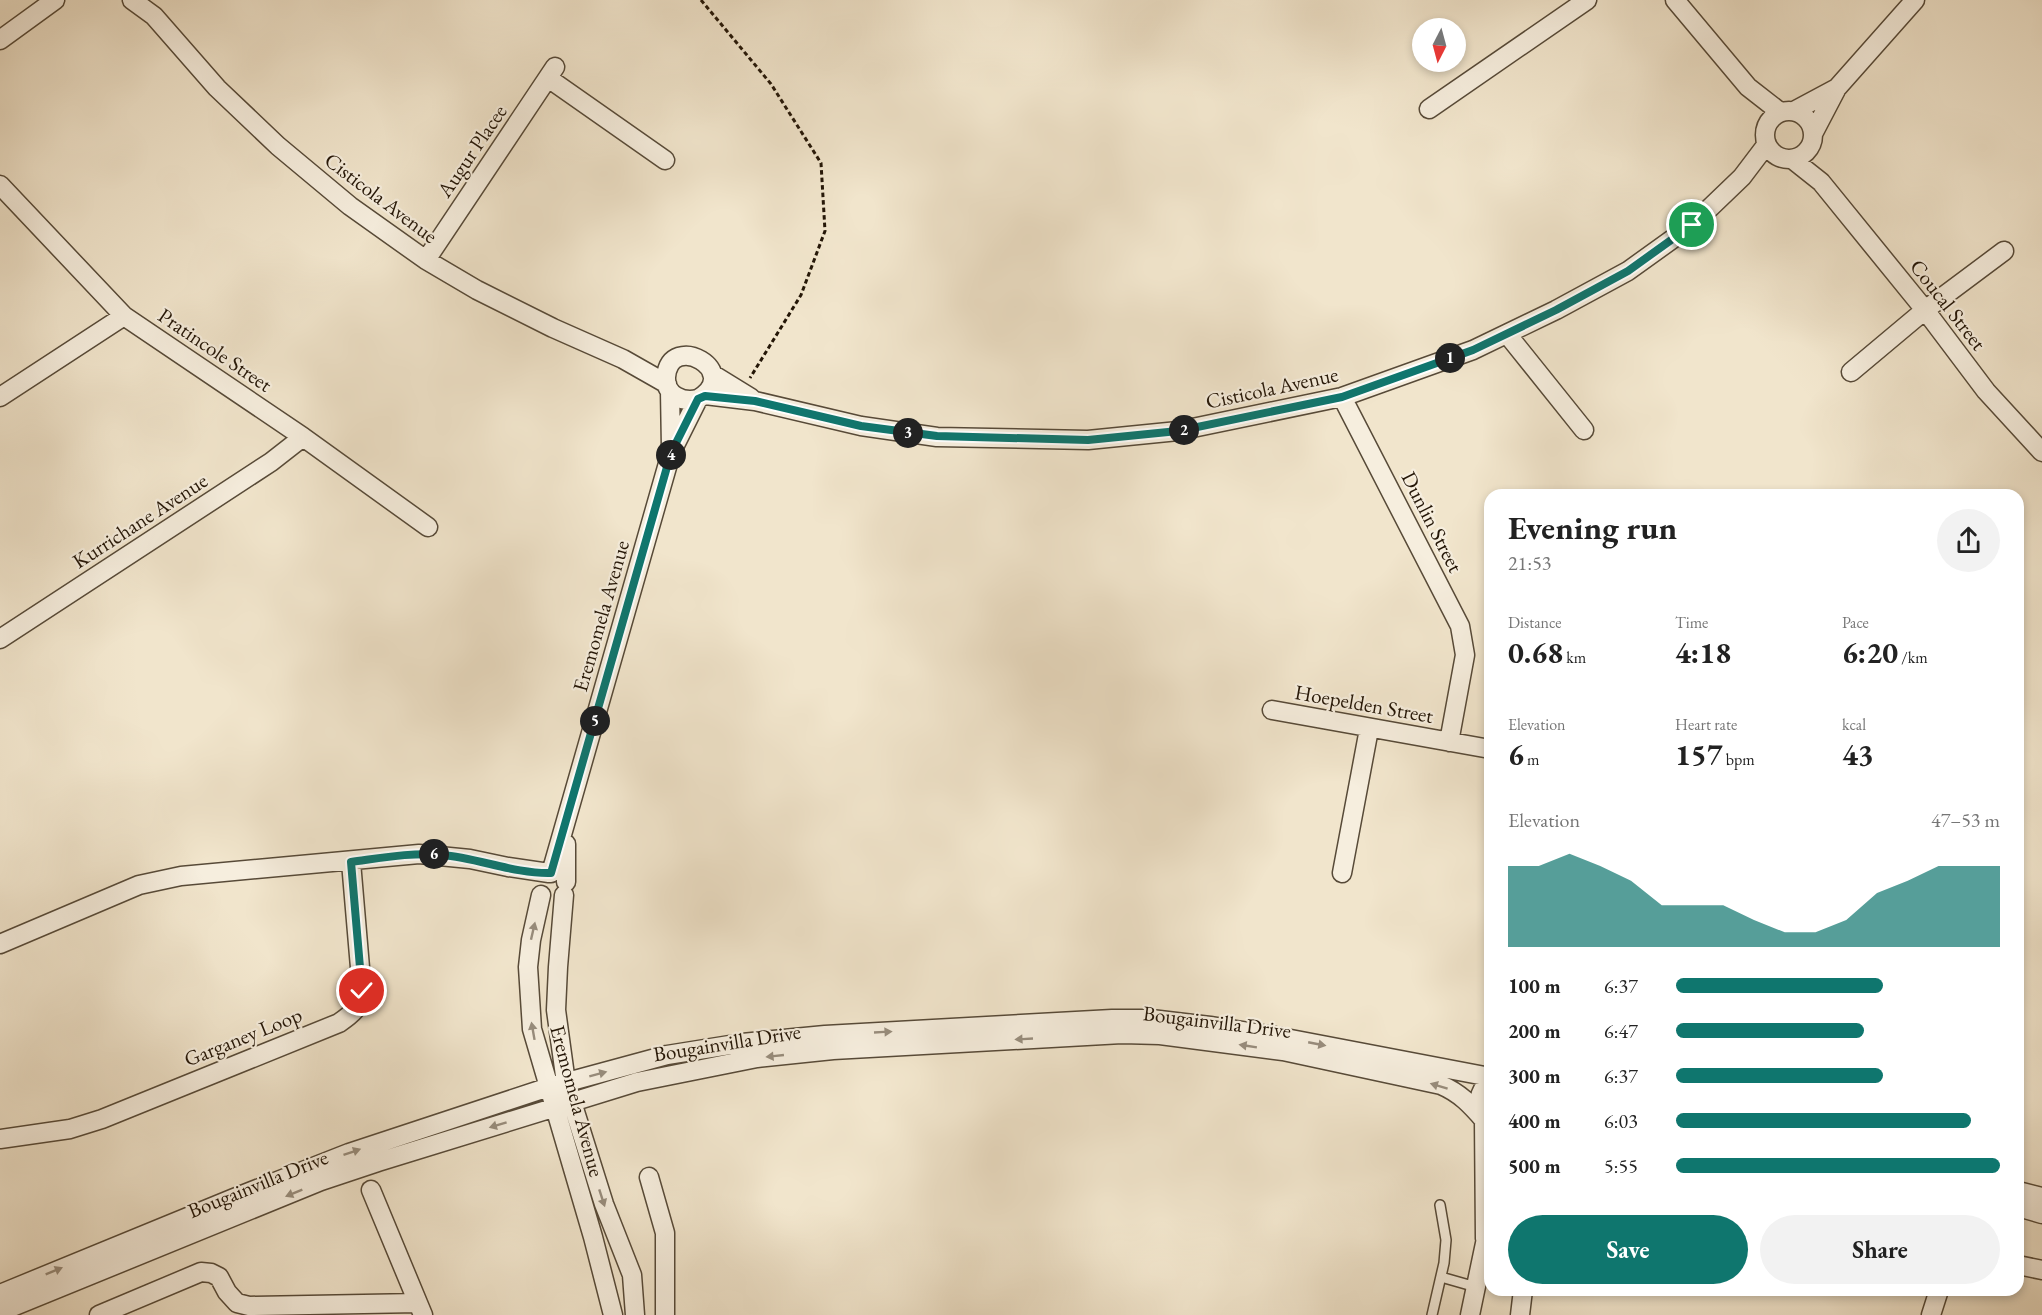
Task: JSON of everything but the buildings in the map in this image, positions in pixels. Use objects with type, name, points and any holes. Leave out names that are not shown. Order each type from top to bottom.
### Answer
[{"type":"street","points":[[0,40],[55,0]]},
{"type":"street","name":"Cisticola Avenue","points":[[132,0],[151,8],[217,88],[278,146],[350,206],[426,260],[477,290],[553,328],[623,358],[668,388]]},
{"type":"street","points":[[1429,109],[1587,0]]},
{"type":"street","points":[[1675,0],[1748,87],[1787,112],[1807,118],[1812,139]]},
{"type":"street","points":[[1748,87],[1766,136],[1776,155],[1788,158],[1806,152],[1837,88],[1915,0]]},
{"type":"street","name":"Augur Placee","points":[[426,260],[551,73],[665,160]]},
{"type":"street","points":[[1766,136],[1773,116],[1787,112],[1837,88]]},
{"type":"street","name":"Cisticola Avenue","points":[[712,374],[748,396],[861,426],[937,436],[1035,440],[1100,439],[1178,431],[1342,397],[1473,350],[1556,310],[1628,271],[1692,225],[1742,177],[1766,136]]},
{"type":"street","name":"Coucal Street","points":[[1812,139],[1821,182]]},
{"type":"street","name":"Cisticola Avenue","points":[[1742,177],[1788,158]]},
{"type":"street","name":"Coucal Street","points":[[1788,158],[1821,182],[1925,310],[1986,391],[2042,452]]},
{"type":"street","name":"Pratincole Street","points":[[0,185],[124,316],[303,438],[428,527]]},
{"type":"street","points":[[1851,372],[1925,310],[2004,250]]},
{"type":"street","points":[[0,397],[124,316]]},
{"type":"street","points":[[1506,334],[1584,430]]},
{"type":"street","points":[[688,355],[696,356],[709,366],[712,382],[701,398],[683,400],[668,388],[666,376],[673,362],[688,355]]},
{"type":"street","name":"Cisticola Avenue","points":[[623,358],[673,362]]},
{"type":"street","name":"Eremomela Avenue","points":[[668,388],[671,453]]},
{"type":"street","name":"Cisticola Avenue","points":[[701,398],[748,396]]},
{"type":"street","name":"Dunlin Street","points":[[1342,397],[1460,626],[1465,654],[1449,742]]},
{"type":"street","name":"Eremomela Avenue","points":[[557,1085],[558,881],[566,827],[671,453],[701,398]]},
{"type":"street","name":"Kurrichane Avenue","points":[[0,639],[261,469],[303,438]]},
{"type":"street","name":"Hoepelden Street","points":[[1272,710],[1484,748]]},
{"type":"street","points":[[1342,873],[1369,729]]},
{"type":"street","points":[[0,944],[151,881],[181,876],[419,854],[470,859],[508,867],[558,881],[557,900],[548,900],[508,867]]},
{"type":"street","name":"Garganey Loop","points":[[0,1139],[70,1128],[102,1119],[339,1023],[351,1014],[361,1002],[362,991],[351,862]]},
{"type":"street","name":"Eremomela Avenue","points":[[558,881],[543,877],[539,884],[540,893],[528,967],[532,1029],[557,1085],[563,1105],[613,1315]]},
{"type":"street","points":[[530,992],[557,993]]},
{"type":"street","name":"Bougainvilla Drive","points":[[0,1312],[321,1181],[378,1162],[637,1082],[829,1042],[1071,1021],[1151,1019],[1275,1036],[1484,1078]]},
{"type":"street","name":"Bougainvilla Drive","points":[[0,1294],[349,1153],[557,1085],[667,1055],[742,1043],[1160,1035],[1283,1051],[1441,1085],[1462,1096],[1484,1120]]},
{"type":"street","name":"Bougainvilla Drive","points":[[1484,1088],[1479,1096],[1480,1112],[1484,1118]]},
{"type":"street","name":"Eremomela Avenue","points":[[563,1105],[632,1275],[635,1315]]},
{"type":"street","points":[[649,1177],[665,1233],[665,1315]]},
{"type":"street","points":[[99,1315],[201,1272],[219,1277],[226,1292],[237,1303],[249,1306],[421,1309],[371,1190]]},
{"type":"street","points":[[2024,1192],[2042,1197]]},
{"type":"street","points":[[2024,1209],[2042,1214]]},
{"type":"street","points":[[1470,1315],[1484,1247]]},
{"type":"street","points":[[2024,1266],[2042,1270]]},
{"type":"street","points":[[1520,1315],[1522,1296]]},
{"type":"street","points":[[1931,1315],[1937,1296]]},
{"type":"lane","points":[[1432,1315],[1441,1277],[1446,1240],[1440,1205]]},
{"type":"lane","points":[[1441,1277],[1476,1287]]},
{"type":"path","points":[[701,0],[771,84],[821,163],[825,231],[801,295],[748,396]]},
{"type":"route","points":[[362,991],[351,862],[419,854],[440,855],[551,873],[671,453],[698,399],[705,396],[755,401],[861,426],[937,436],[1088,440],[1178,431],[1342,397],[1473,350],[1556,310],[1628,271],[1692,225]]}]
